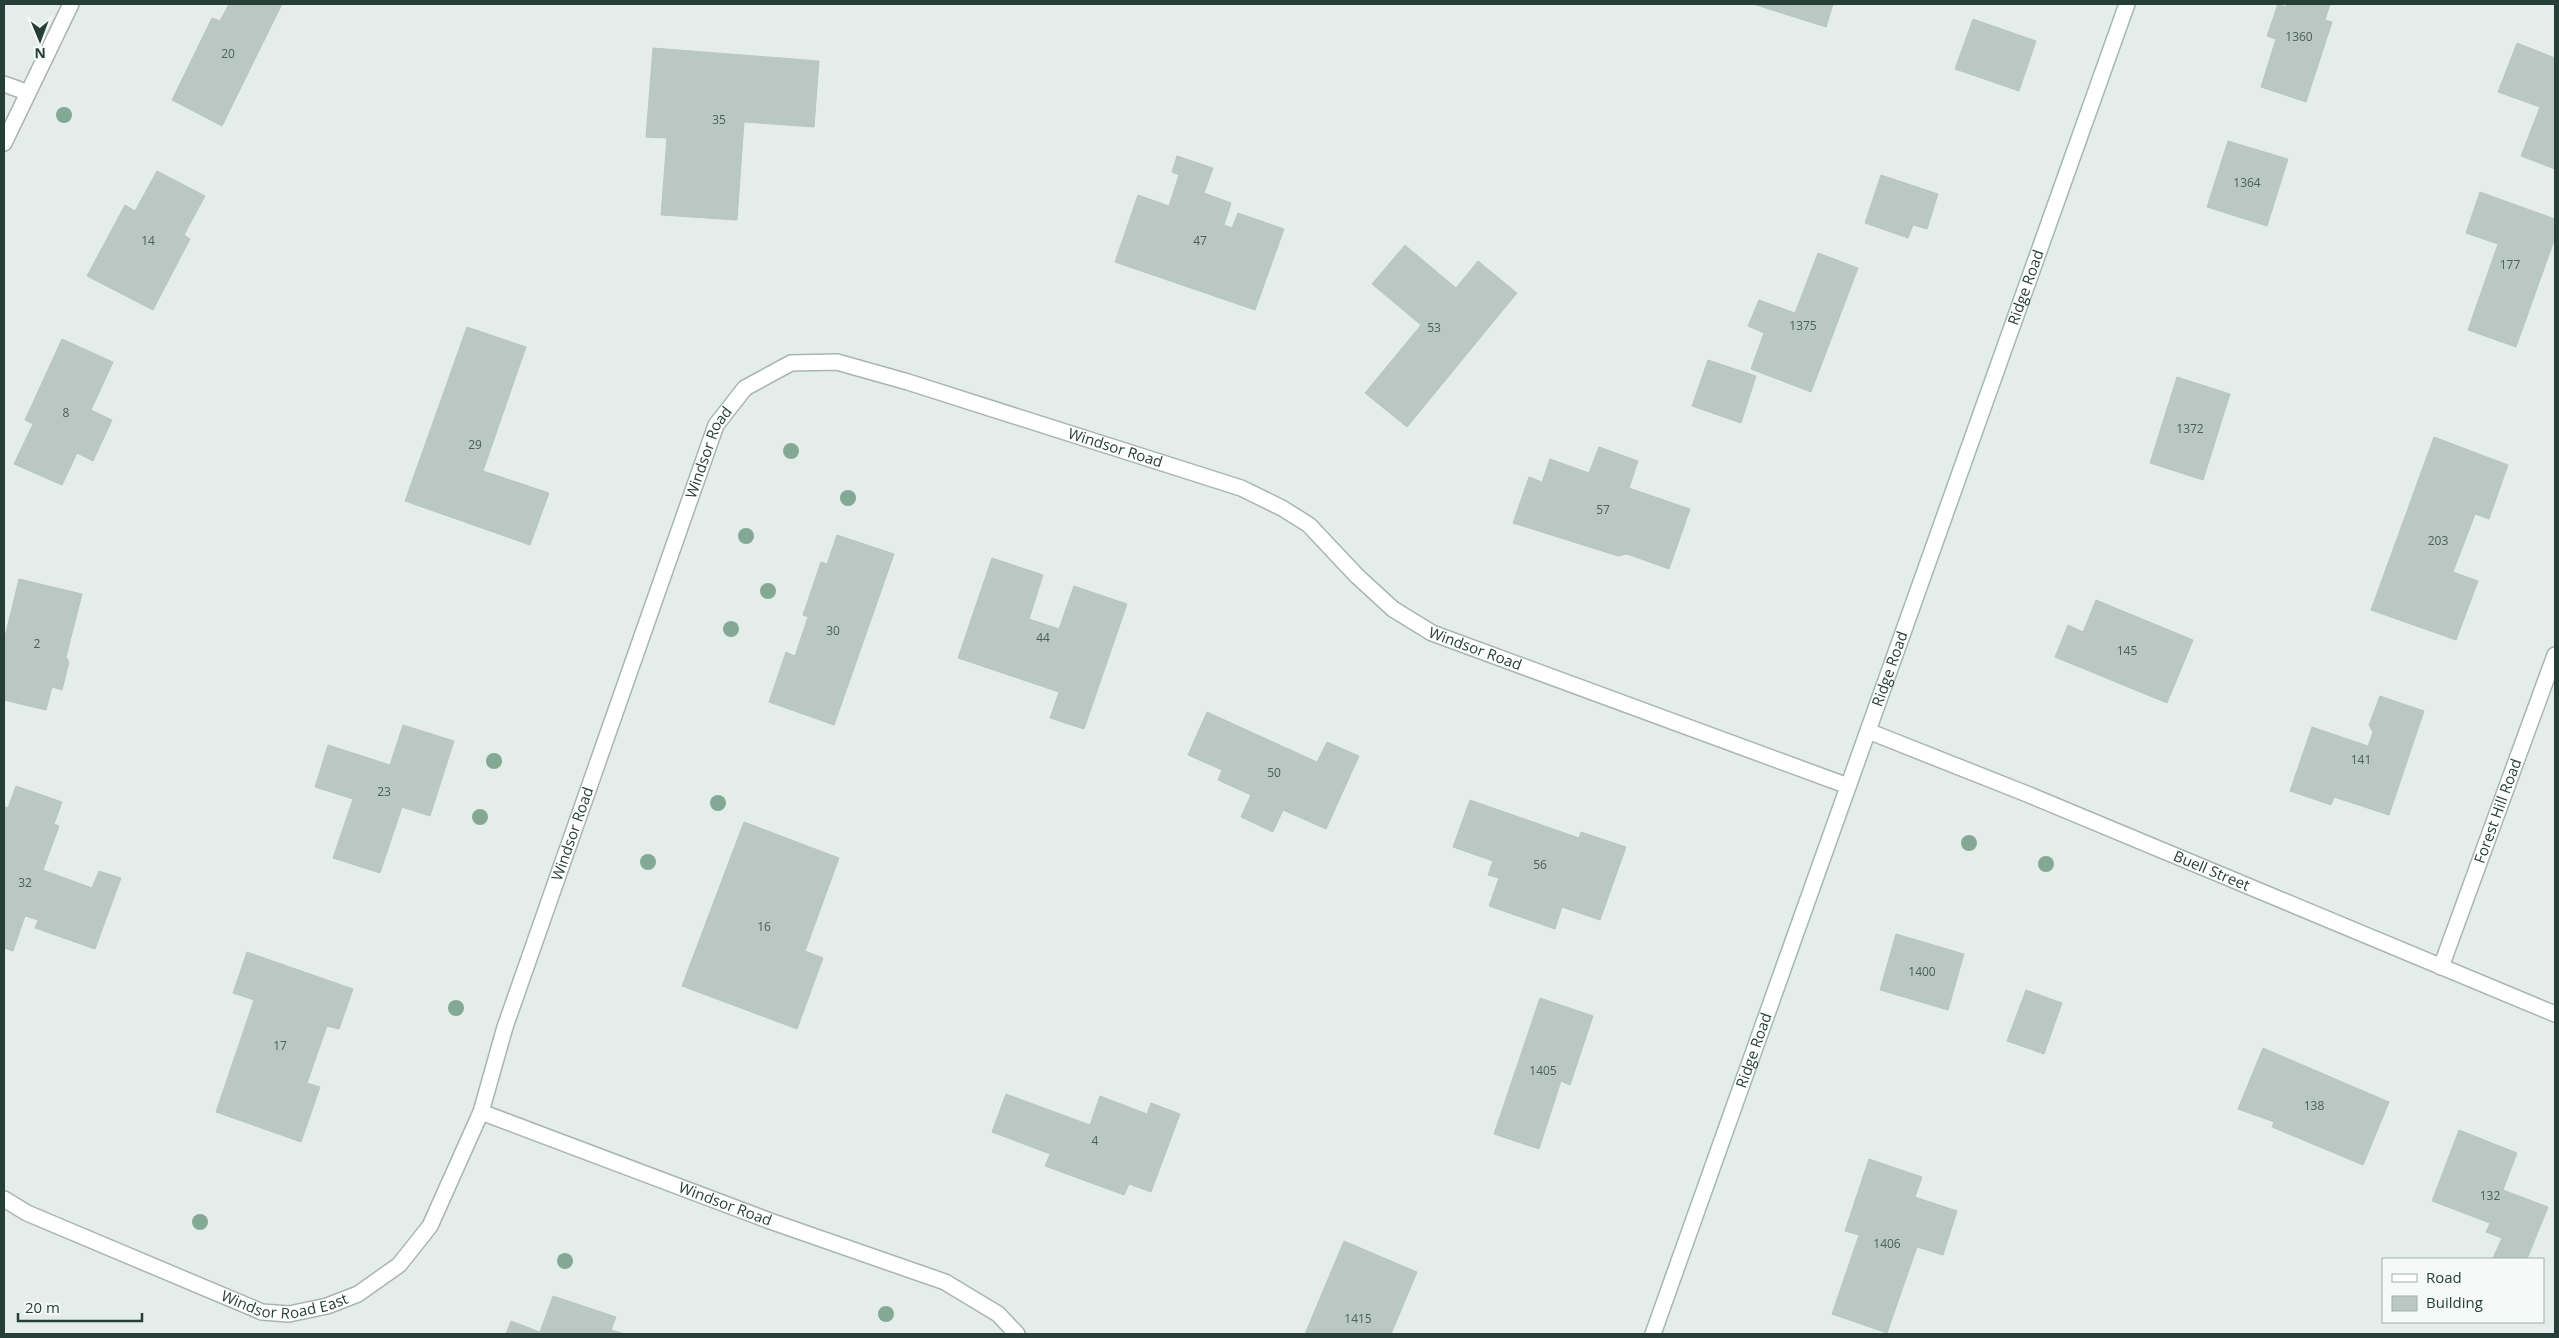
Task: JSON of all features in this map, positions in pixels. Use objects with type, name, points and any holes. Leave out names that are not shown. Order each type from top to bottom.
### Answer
[{"type":"street","points":[[4,143],[26,92],[71,4]]},
{"type":"street","name":"Ridge Road","points":[[1653,1334],[2127,4]]},
{"type":"street","points":[[4,84],[26,92]]},
{"type":"street","name":"Windsor Road","points":[[1017,1334],[998,1314],[945,1282],[770,1221],[481,1112],[505,1027],[716,425],[745,388],[791,363],[837,362],[908,382],[1241,488],[1282,508],[1309,525],[1357,576],[1393,610],[1432,634],[1848,786]]},
{"type":"street","name":"Forest Hill Road","points":[[2441,967],[2555,655]]},
{"type":"street","name":"Buell Street","points":[[1868,731],[2027,794],[2555,1014]]},
{"type":"street","name":"Windsor Road East","points":[[4,1200],[27,1213],[262,1312],[289,1314],[327,1306],[358,1294],[399,1265],[430,1226],[481,1112]]},
{"type":"building","points":[[229,4],[282,4],[222,126],[172,100],[212,18],[220,21]]},
{"type":"building","points":[[1753,4],[1833,4],[1826,27]]},
{"type":"building","points":[[2278,4],[2286,7],[2287,4],[2330,4],[2325,20],[2332,22],[2306,102],[2261,87],[2276,39],[2267,36]]},
{"type":"building","points":[[1973,19],[2036,41],[2019,91],[1955,69]]},
{"type":"building","points":[[2517,43],[2555,58],[2555,169],[2521,156],[2540,107],[2498,92]]},
{"type":"building","points":[[653,48],[819,61],[814,127],[744,122],[737,220],[661,215],[667,138],[646,137]]},
{"type":"building","points":[[2228,141],[2288,159],[2267,226],[2207,207]]},
{"type":"building","points":[[1177,156],[1213,168],[1204,193],[1231,203],[1224,225],[1232,228],[1238,213],[1284,229],[1255,310],[1115,262],[1138,195],[1169,206],[1179,175],[1172,172]]},
{"type":"building","points":[[157,171],[205,196],[184,235],[190,239],[153,310],[87,276],[125,205],[135,211]]},
{"type":"building","points":[[1881,175],[1938,194],[1927,229],[1913,225],[1908,238],[1865,223]]},
{"type":"building","points":[[2480,192],[2555,219],[2555,238],[2516,347],[2468,330],[2498,244],[2466,233]]},
{"type":"building","points":[[1405,245],[1456,288],[1478,261],[1517,293],[1407,427],[1365,393],[1421,325],[1372,284]]},
{"type":"building","points":[[1818,253],[1858,268],[1811,392],[1751,369],[1764,333],[1748,326],[1759,300],[1795,313]]},
{"type":"building","points":[[467,327],[526,347],[483,471],[549,493],[530,545],[405,501]]},
{"type":"building","points":[[62,339],[113,362],[91,410],[112,420],[93,461],[77,453],[62,485],[14,464],[33,424],[25,420]]},
{"type":"building","points":[[1708,360],[1756,376],[1741,423],[1692,406]]},
{"type":"building","points":[[2177,377],[2230,394],[2203,480],[2150,463]]},
{"type":"building","points":[[2434,437],[2508,465],[2489,519],[2475,514],[2453,572],[2478,581],[2456,640],[2371,610]]},
{"type":"building","points":[[1599,447],[1638,461],[1629,488],[1690,509],[1669,569],[1627,554],[1618,556],[1513,523],[1529,477],[1542,482],[1550,459],[1589,473]]},
{"type":"building","points":[[837,535],[894,554],[834,725],[769,702],[786,652],[795,656],[808,617],[803,615],[821,562],[827,564]]},
{"type":"building","points":[[992,558],[1043,575],[1029,619],[1059,629],[1074,586],[1127,604],[1084,729],[1050,718],[1059,692],[958,658]]},
{"type":"building","points":[[19,579],[82,594],[66,657],[69,662],[62,690],[52,687],[46,710],[4,700],[4,641]]},
{"type":"building","points":[[2096,600],[2193,640],[2167,703],[2055,657],[2068,625],[2083,632]]},
{"type":"building","points":[[2380,696],[2424,711],[2389,815],[2334,797],[2331,805],[2290,791],[2312,727],[2368,746],[2373,732],[2369,725]]},
{"type":"building","points":[[1207,712],[1317,762],[1327,742],[1359,756],[1326,829],[1283,810],[1273,832],[1241,817],[1251,795],[1218,780],[1222,770],[1188,755]]},
{"type":"building","points":[[403,725],[454,741],[430,816],[402,807],[380,873],[333,858],[353,799],[315,787],[328,745],[390,765]]},
{"type":"building","points":[[16,786],[62,802],[54,824],[59,826],[43,870],[92,888],[99,871],[121,878],[95,949],[35,928],[38,920],[25,916],[13,951],[4,948],[4,806],[8,808]]},
{"type":"building","points":[[1470,800],[1579,838],[1581,832],[1626,847],[1600,920],[1562,907],[1555,929],[1489,906],[1499,878],[1488,875],[1493,861],[1453,847]]},
{"type":"building","points":[[744,822],[839,858],[805,951],[823,958],[797,1029],[682,986]]},
{"type":"building","points":[[1896,934],[1964,954],[1948,1010],[1880,990]]},
{"type":"building","points":[[247,952],[353,989],[339,1029],[327,1026],[307,1083],[320,1087],[301,1142],[216,1112],[254,1000],[233,993]]},
{"type":"building","points":[[2026,990],[2062,1003],[2044,1054],[2007,1041]]},
{"type":"building","points":[[1540,998],[1593,1016],[1570,1085],[1561,1081],[1539,1149],[1494,1134]]},
{"type":"building","points":[[2263,1048],[2389,1102],[2363,1165],[2272,1127],[2274,1122],[2238,1109]]},
{"type":"building","points":[[1006,1094],[1090,1125],[1100,1096],[1147,1114],[1151,1103],[1180,1114],[1151,1192],[1129,1184],[1124,1195],[1045,1166],[1050,1154],[992,1132]]},
{"type":"building","points":[[2459,1130],[2517,1153],[2503,1190],[2548,1207],[2527,1258],[2493,1258],[2502,1238],[2486,1232],[2490,1223],[2432,1201]]},
{"type":"building","points":[[1869,1159],[1922,1177],[1915,1197],[1957,1211],[1943,1255],[1917,1247],[1887,1333],[1832,1314],[1859,1235],[1845,1231]]},
{"type":"building","points":[[1344,1241],[1417,1272],[1391,1334],[1305,1334]]},
{"type":"building","points":[[553,1296],[616,1317],[611,1330],[625,1334],[506,1334],[511,1321],[540,1332]]}]
